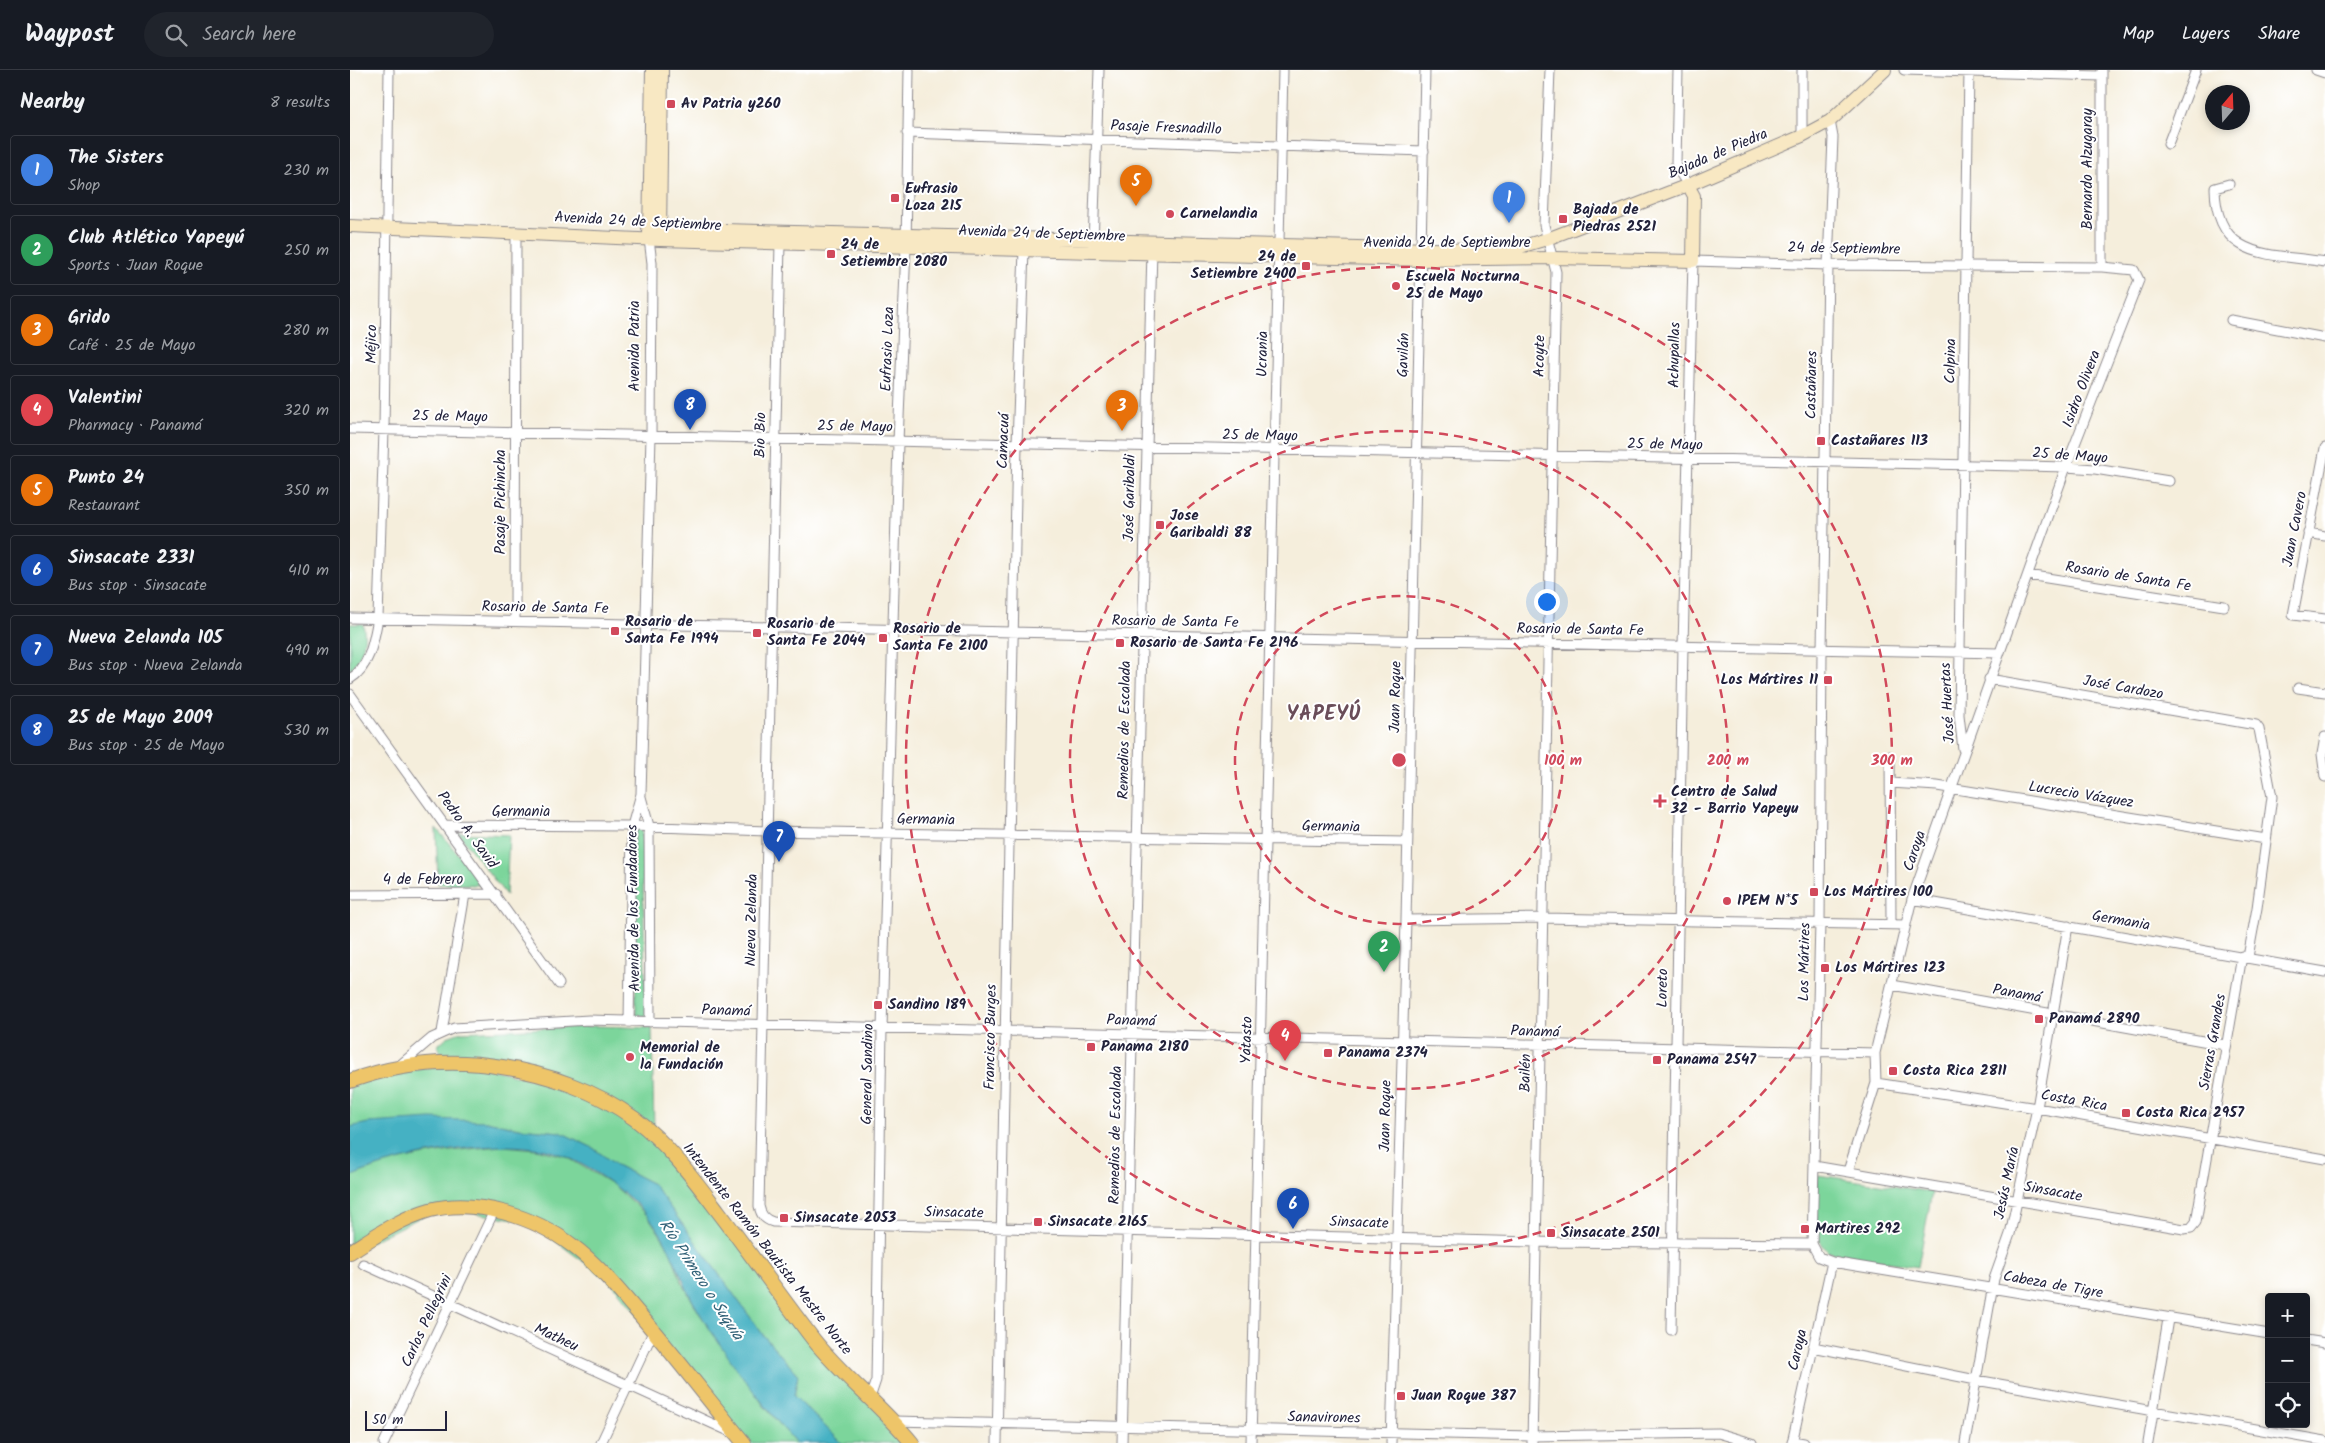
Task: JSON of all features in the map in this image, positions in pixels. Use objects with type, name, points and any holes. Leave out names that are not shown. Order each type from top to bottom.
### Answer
[{"type":"main road","name":"Avenida Patria","points":[[652,70],[654,234]]},
{"type":"main road","name":"Avenida Patria","points":[[654,234],[662,70]]},
{"type":"main road","name":"Bajada de Piedra","points":[[1547,239],[1688,185],[1802,136],[1830,121],[1885,70]]},
{"type":"main road","name":"Achupallas","points":[[1688,185],[1694,196],[1693,261]]},
{"type":"main road","name":"Avenida 24 de Septiembre","points":[[350,226],[516,232],[654,234],[780,243],[906,247],[1024,250],[1093,246]]},
{"type":"main road","name":"Avenida 24 de Septiembre","points":[[654,234],[677,230],[906,234],[1093,246],[1554,258]]},
{"type":"main road","name":"Avenida 24 de Septiembre","points":[[1422,254],[1506,251],[1547,239]]},
{"type":"main road","name":"24 de Septiembre","points":[[1554,258],[1693,261]]},
{"type":"main road","name":"Intendente Ramón Bautista Mestre Norte","points":[[350,1081],[399,1066],[429,1062],[462,1062],[526,1071],[592,1094],[634,1119],[686,1169],[814,1340],[894,1421],[912,1443]]},
{"type":"main road","points":[[350,1252],[403,1221],[430,1210],[467,1206],[494,1211],[528,1222],[573,1246],[610,1281],[654,1330],[741,1440]]},
{"type":"street","name":"Méjico","points":[[350,679],[364,666],[373,644],[378,618],[384,430],[389,70]]},
{"type":"street","name":"Eufrasio Loza","points":[[893,630],[906,247],[908,70]]},
{"type":"street","points":[[1093,246],[1099,70]]},
{"type":"street","name":"Ucrania","points":[[1270,638],[1283,70]]},
{"type":"street","name":"Gavilán","points":[[1411,641],[1422,254],[1425,70]]},
{"type":"street","name":"Acoyte","points":[[1548,644],[1556,272],[1554,258],[1544,225],[1550,70]]},
{"type":"street","name":"Achupallas","points":[[1678,70],[1676,162],[1678,170],[1688,185]]},
{"type":"street","points":[[1802,70],[1802,136]]},
{"type":"street","points":[[1904,70],[2102,73]]},
{"type":"street","points":[[2168,144],[2196,70]]},
{"type":"street","points":[[2316,70],[2325,73]]},
{"type":"street","name":"Colpina","points":[[1959,653],[1969,71]]},
{"type":"street","name":"Bernardo Alzugaray","points":[[2102,73],[2102,267]]},
{"type":"street","name":"Castañares","points":[[1822,650],[1828,265],[1833,137],[1830,121]]},
{"type":"street","name":"Pasaje Fresnadillo","points":[[907,133],[1424,151]]},
{"type":"street","points":[[2230,184],[2215,188],[2215,197],[2223,228],[2240,246],[2325,262]]},
{"type":"street","name":"Pasaje Pichincha","points":[[515,621],[516,232]]},
{"type":"street","name":"Avenida Patria","points":[[645,623],[651,436],[652,263],[654,234]]},
{"type":"street","name":"Bio Bio","points":[[771,627],[780,243]]},
{"type":"street","name":"José Garibaldi","points":[[1141,635],[1152,247]]},
{"type":"street","name":"Camacuá","points":[[1014,632],[1024,250]]},
{"type":"street","name":"Achupallas","points":[[1683,646],[1693,261]]},
{"type":"street","name":"24 de Septiembre","points":[[1693,261],[1828,265],[2102,267],[2134,270]]},
{"type":"street","name":"Isidro Olivera","points":[[2028,575],[2066,467],[2139,280],[2134,270]]},
{"type":"street","points":[[2232,320],[2325,338]]},
{"type":"street","name":"25 de Mayo","points":[[350,429],[1275,451],[2066,467],[2095,469],[2168,481]]},
{"type":"street","name":"Juan Cavero","points":[[2325,448],[2294,614],[2325,619]]},
{"type":"street","points":[[2308,533],[2325,536]]},
{"type":"street","name":"Rosario de Santa Fe","points":[[2028,575],[2224,606]]},
{"type":"street","name":"Caroya","points":[[1848,1171],[1876,1083],[1875,1054],[1912,899],[1989,679],[2028,575]]},
{"type":"street","name":"Rosario de Santa Fe","points":[[350,618],[1999,653]]},
{"type":"street","name":"Avenida de los Fundadores","points":[[629,1022],[632,826],[641,794],[645,623]]},
{"type":"street","name":"Nueva Zelanda","points":[[760,1214],[771,627]]},
{"type":"street","name":"General Sandino","points":[[870,1398],[876,1380],[882,1029],[893,630]]},
{"type":"street","name":"Francisco Burges","points":[[997,1443],[1000,1228],[1014,632]]},
{"type":"street","name":"Remedios de Escalada","points":[[1122,1443],[1141,635]]},
{"type":"street","name":"Yatasto","points":[[1251,1443],[1270,638]]},
{"type":"street","name":"Juan Roque","points":[[1391,1443],[1406,920],[1411,641]]},
{"type":"street","name":"Bailén","points":[[1532,1439],[1548,644]]},
{"type":"street","name":"Loreto","points":[[1671,1330],[1683,646]]},
{"type":"street","name":"Los Mártires","points":[[1812,1244],[1820,923],[1822,650]]},
{"type":"street","name":"José Huertas","points":[[1959,653],[1959,715],[1964,751]]},
{"type":"street","name":"José Cardozo","points":[[1989,679],[2253,724]]},
{"type":"street","points":[[2298,688],[2325,692]]},
{"type":"street","name":"Pedro A. Savid","points":[[350,694],[496,894],[559,984]]},
{"type":"street","name":"Sierras Grandes","points":[[2196,1222],[2225,1045],[2245,956],[2266,839],[2271,788],[2259,729],[2253,724]]},
{"type":"street","points":[[2325,737],[2322,754],[2325,776]]},
{"type":"street","points":[[1890,756],[1891,924]]},
{"type":"street","name":"Lucrecio Vázquez","points":[[1891,783],[1951,788],[2266,839]]},
{"type":"street","name":"Avenida de los Fundadores","points":[[641,794],[649,826],[650,1022]]},
{"type":"street","name":"Germania","points":[[446,825],[649,826],[767,831],[1406,842]]},
{"type":"street","name":"4 de Febrero","points":[[350,894],[496,894]]},
{"type":"street","points":[[442,1032],[465,894]]},
{"type":"street","name":"Germania","points":[[1912,899],[2245,956],[2325,972]]},
{"type":"street","points":[[1406,920],[1543,918],[1906,924]]},
{"type":"street","name":"Jesús María","points":[[1965,1443],[1992,1289],[2008,1240],[2037,1108],[2068,926]]},
{"type":"street","name":"Panamá","points":[[1892,985],[2225,1045]]},
{"type":"street","name":"Panamá","points":[[399,1066],[442,1032],[467,1026],[589,1020],[1875,1054]]},
{"type":"street","name":"Costa Rica","points":[[1876,1083],[2037,1108],[2325,1159]]},
{"type":"street","name":"Sinsacate","points":[[1814,1166],[2184,1229],[2190,1228],[2196,1222]]},
{"type":"street","name":"Carlos Pellegrini","points":[[384,1443],[494,1211]]},
{"type":"street","name":"Sinsacate","points":[[760,1214],[766,1220],[773,1222],[1536,1242],[1812,1244]]},
{"type":"street","points":[[1812,1244],[1819,1257],[1832,1262]]},
{"type":"street","name":"Caroya","points":[[1792,1442],[1832,1262]]},
{"type":"street","name":"Cabeza de Tigre","points":[[1832,1262],[2168,1319],[2265,1333]]},
{"type":"street","name":"Matheu","points":[[363,1264],[741,1440]]},
{"type":"street","points":[[2148,1443],[2168,1319]]},
{"type":"street","points":[[601,1443],[654,1330]]},
{"type":"street","points":[[2310,1341],[2325,1343]]},
{"type":"street","points":[[1813,1347],[1976,1380],[2153,1409],[2325,1441]]},
{"type":"street","name":"Sanavirones","points":[[894,1421],[1391,1433],[1532,1439],[1718,1433],[1752,1443]]},
{"type":"street","name":"Remedios de Escalada","points":[[1118,1443],[1122,1426]]},
{"type":"street","name":"Remedios de Escalada","points":[[1122,1426],[1128,1443]]},
{"type":"street","points":[[1792,1442],[1804,1443]]},
{"type":"green space","points":[[350,624],[363,624],[364,643],[358,660],[350,671]]},
{"type":"green space","points":[[436,828],[484,885],[438,884]]},
{"type":"green space","points":[[633,829],[642,830],[646,1016],[636,1016]]},
{"type":"green space","points":[[458,833],[509,835],[506,895]]},
{"type":"green space","points":[[596,1026],[652,1028],[654,1131],[637,1117],[480,1058],[442,1055],[437,1046],[447,1037],[461,1032]]},
{"type":"green space","points":[[462,1062],[592,1094],[664,1145],[814,1340],[912,1443],[842,1443],[794,1396],[798,1375],[764,1336],[653,1184],[616,1165],[593,1148],[560,1132],[519,1128],[486,1121],[350,1127],[350,1081]]},
{"type":"green space","points":[[503,1146],[536,1149],[565,1156],[612,1184],[648,1216],[669,1248],[682,1282],[699,1313],[764,1406],[796,1443],[744,1443],[610,1281],[528,1221],[439,1208],[350,1252],[350,1177],[387,1164],[425,1155]]},
{"type":"green space","points":[[1818,1175],[1932,1192],[1918,1267],[1828,1252],[1816,1236]]},
{"type":"water","name":"Río Primero o Suquía","points":[[431,1119],[486,1121],[519,1128],[560,1132],[593,1148],[616,1165],[653,1184],[764,1336],[798,1375],[794,1396],[842,1443],[796,1443],[721,1347],[692,1300],[670,1251],[648,1216],[620,1190],[598,1174],[575,1161],[543,1149],[517,1146],[488,1146],[427,1154],[398,1161],[350,1177],[350,1127],[368,1123]]},
{"type":"place","name":"Av Patria y260","points":[[671,104]]},
{"type":"place","name":"Eufrasio Loza 215","points":[[895,198]]},
{"type":"place","name":"Punto 24","points":[[1136,206]]},
{"type":"place","name":"Carnelandia","points":[[1170,214]]},
{"type":"place","name":"Bajada de Piedras 2521","points":[[1563,219]]},
{"type":"place","name":"The Sisters","points":[[1509,223]]},
{"type":"place","name":"24 de Setiembre 2080","points":[[831,254]]},
{"type":"place","name":"24 de Setiembre 2400","points":[[1306,266]]},
{"type":"place","name":"Escuela Nocturna 25 de Mayo","points":[[1396,286]]},
{"type":"place","name":"25 de Mayo 2009","points":[[690,430]]},
{"type":"place","name":"Grido","points":[[1122,431]]},
{"type":"place","name":"Castañares 113","points":[[1821,441]]},
{"type":"place","name":"Jose Garibaldi 88","points":[[1160,525]]},
{"type":"place","name":"Rosario de Santa Fe 1994","points":[[615,631]]},
{"type":"place","name":"Rosario de Santa Fe 2044","points":[[757,633]]},
{"type":"place","name":"Rosario de Santa Fe 2100","points":[[883,638]]},
{"type":"place","name":"Rosario de Santa Fe 2196","points":[[1120,643]]},
{"type":"place","name":"Los Mártires 11","points":[[1828,680]]},
{"type":"place","name":"Centro de Salud 32 - Barrio Yapeyu","points":[[1660,801]]},
{"type":"place","name":"Nueva Zelanda 105","points":[[779,862]]},
{"type":"place","name":"Los Mártires 100","points":[[1814,892]]},
{"type":"place","name":"IPEM N*5","points":[[1727,901]]},
{"type":"place","name":"Los Mártires 123","points":[[1825,968]]},
{"type":"place","name":"Club Atlético Yapeyú","points":[[1384,972]]},
{"type":"place","name":"Sandino 189","points":[[878,1005]]},
{"type":"place","name":"Panamá 2890","points":[[2039,1019]]},
{"type":"place","name":"Panama 2180","points":[[1091,1047]]},
{"type":"place","name":"Panama 2374","points":[[1328,1053]]},
{"type":"place","name":"Memorial de la Fundación","points":[[630,1057]]},
{"type":"place","name":"Panama 2547","points":[[1657,1060]]},
{"type":"place","name":"Valentini","points":[[1285,1061]]},
{"type":"place","name":"Costa Rica 2811","points":[[1893,1071]]},
{"type":"place","name":"Costa Rica 2957","points":[[2126,1113]]},
{"type":"place","name":"Sinsacate 2053","points":[[784,1218]]},
{"type":"place","name":"Sinsacate 2165","points":[[1038,1222]]},
{"type":"place","name":"Sinsacate 2331","points":[[1293,1229]]},
{"type":"place","name":"Martires 292","points":[[1805,1229]]},
{"type":"place","name":"Sinsacate 2501","points":[[1551,1233]]},
{"type":"place","name":"Juan Roque 387","points":[[1401,1396]]},
{"type":"district","name":"YAPEYÚ","points":[[1324,715]]}]
